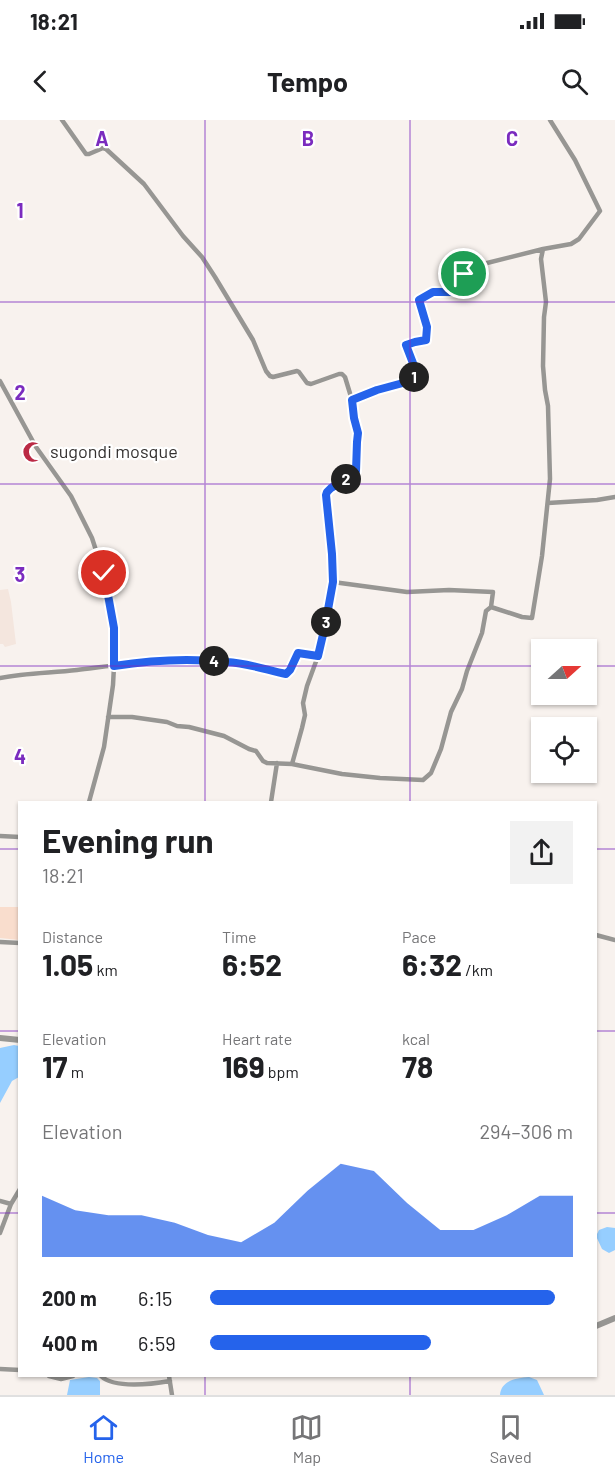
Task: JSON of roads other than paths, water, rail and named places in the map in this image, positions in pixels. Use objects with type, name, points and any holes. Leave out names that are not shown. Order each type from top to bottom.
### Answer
[{"type":"street","points":[[62,120],[86,154],[106,149],[144,184],[183,236],[202,257],[253,340],[270,376],[297,371],[311,384],[339,374],[345,377],[358,433],[356,471],[331,488],[326,495],[333,582],[318,656],[303,703],[305,715],[303,728],[292,764]]},
{"type":"street","points":[[352,400],[377,390],[414,380],[416,371],[406,345],[426,340],[427,327],[419,300],[433,292],[455,292],[464,274],[483,264],[571,244],[579,239],[600,211],[575,160],[550,120]]},
{"type":"street","points":[[491,607],[532,618],[542,556],[550,479],[548,406],[544,390],[543,366],[546,302],[543,249]]},
{"type":"street","points":[[0,381],[36,447],[71,496],[92,538],[104,573],[114,628],[114,666],[104,747],[89,801]]},
{"type":"street","points":[[548,503],[615,497]]},
{"type":"street","points":[[108,717],[132,717],[167,722],[224,736],[256,751],[267,763],[292,764],[342,774],[423,780],[431,773],[441,749],[451,712],[462,689],[482,633],[486,611],[491,607],[493,592],[450,590],[407,592],[333,582]]},
{"type":"street","points":[[0,678],[25,673],[57,672],[156,661],[228,662],[286,674],[298,653],[318,656]]},
{"type":"street","points":[[271,801],[277,763]]},
{"type":"street","points":[[0,836],[18,837]]},
{"type":"street","points":[[597,934],[615,940]]},
{"type":"street","points":[[0,942],[18,944]]},
{"type":"street","points":[[0,1038],[18,1040]]},
{"type":"street","points":[[0,1233],[18,1192]]},
{"type":"street","points":[[0,1201],[11,1204]]},
{"type":"street","points":[[597,1326],[615,1318]]},
{"type":"street","points":[[0,1369],[18,1370]]},
{"type":"street","points":[[54,1377],[61,1379],[69,1377]]},
{"type":"street","points":[[102,1377],[106,1381],[129,1384],[158,1383],[170,1378],[172,1395]]},
{"type":"water","points":[[18,1046],[18,1078],[12,1081],[0,1103],[0,1048]]},
{"type":"water","points":[[607,1227],[615,1228],[615,1250],[609,1253],[602,1249],[597,1238],[599,1230]]},
{"type":"water","points":[[89,1377],[100,1381],[100,1395],[67,1395],[70,1380]]},
{"type":"water","points":[[529,1377],[537,1380],[544,1395],[500,1395],[506,1383]]},
{"type":"place","name":"sugondi mosque","points":[[33,452]]}]
